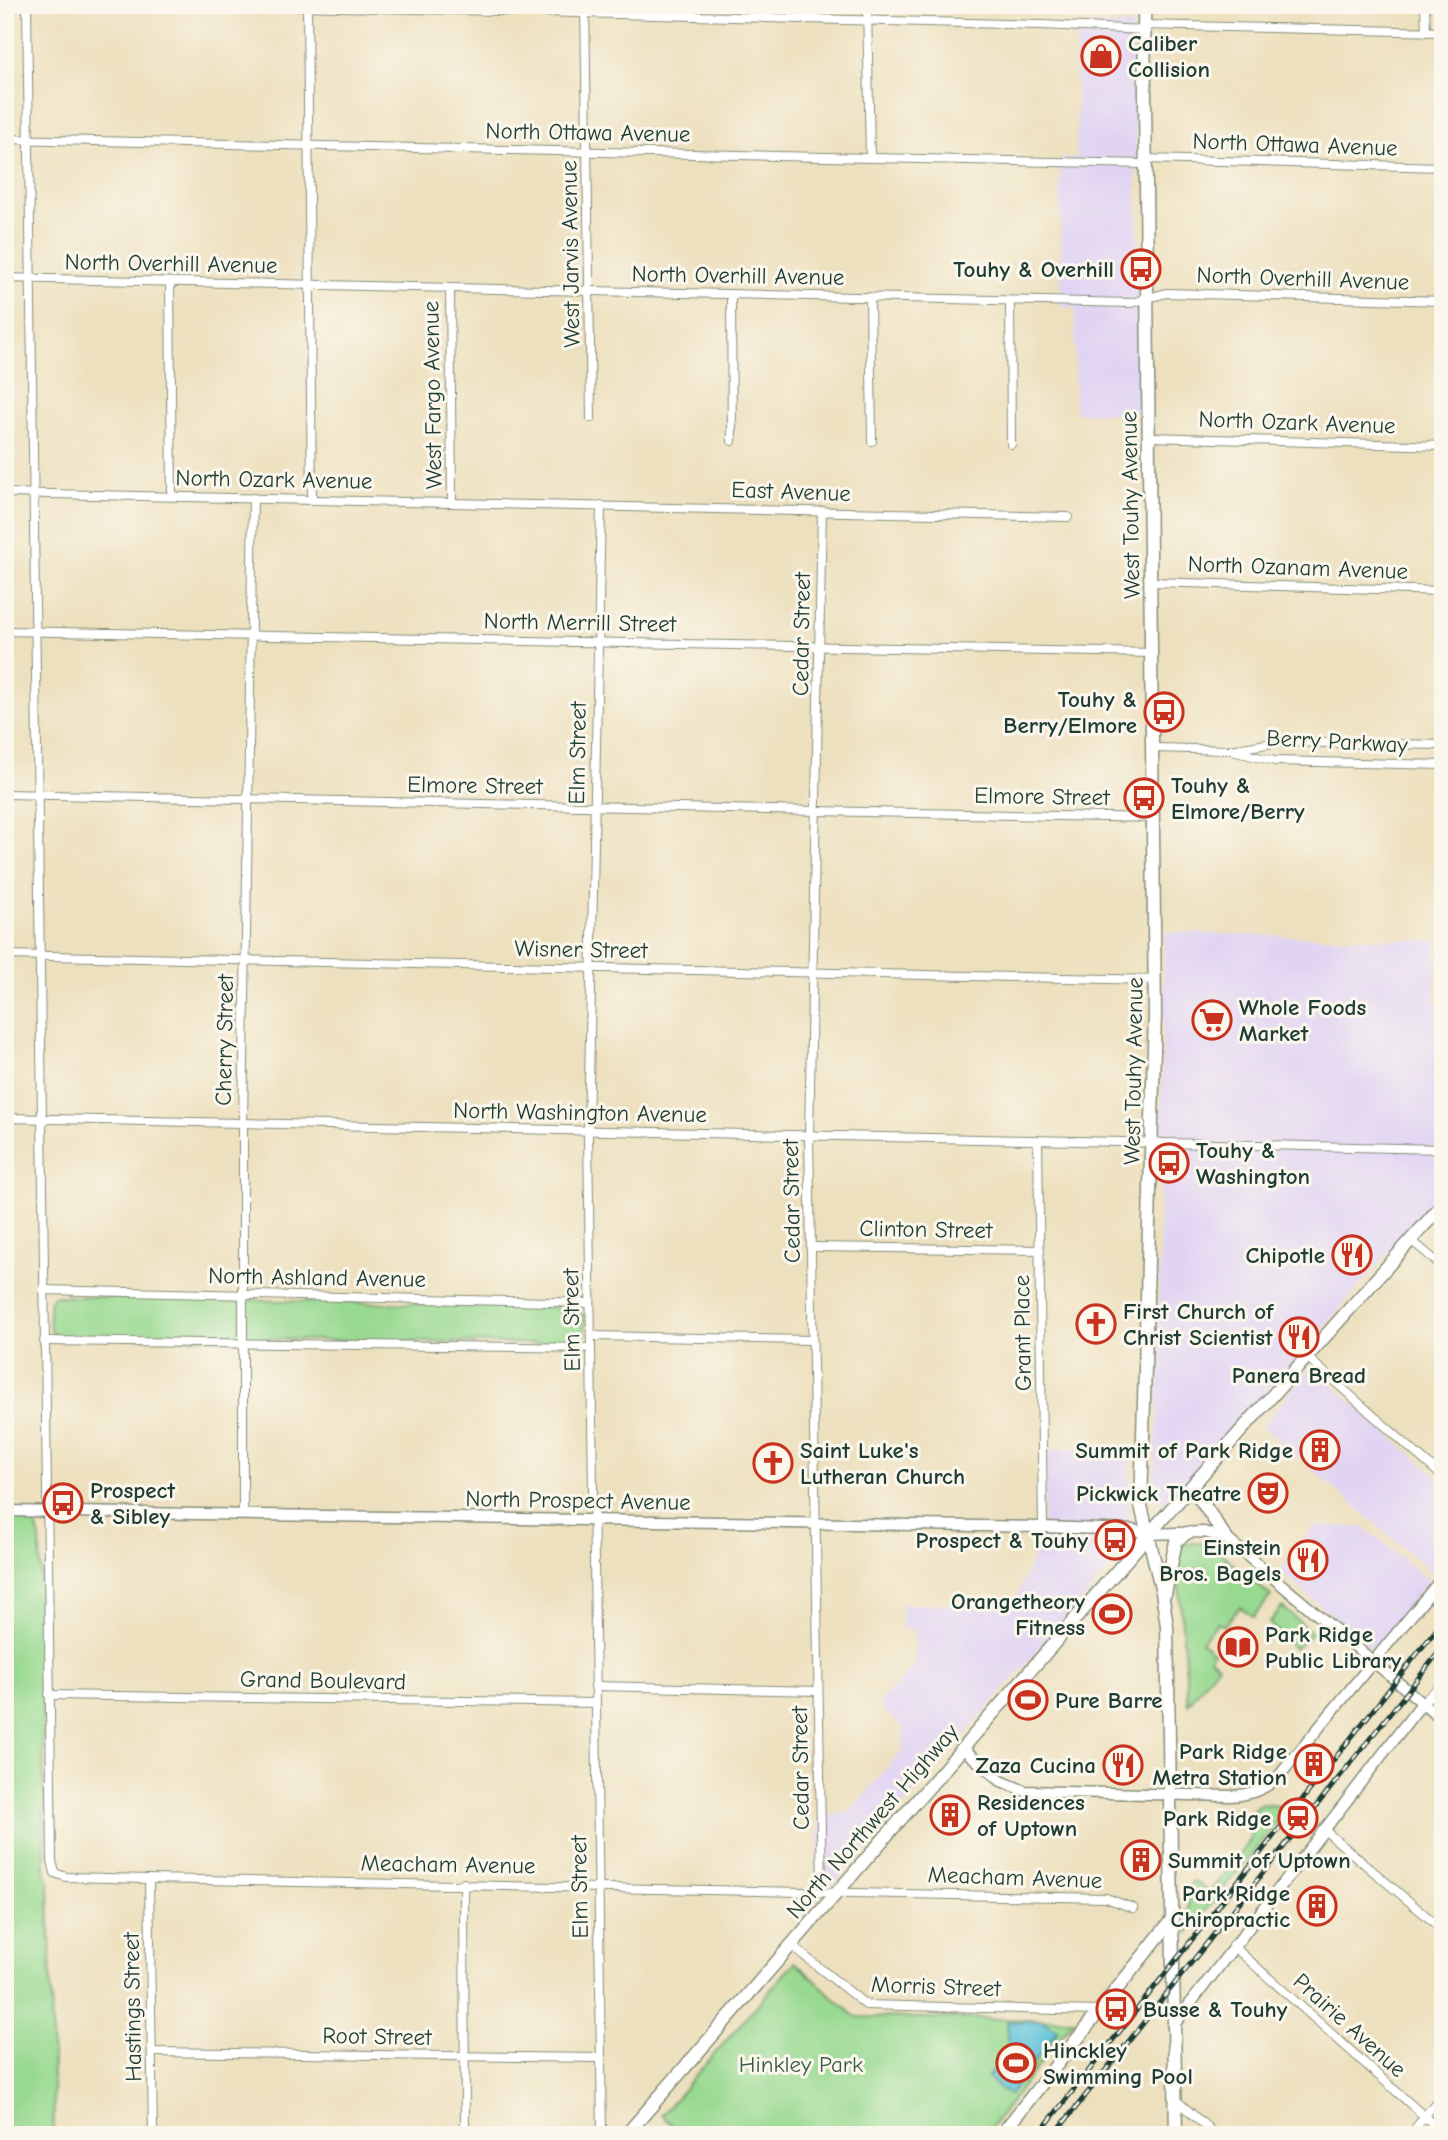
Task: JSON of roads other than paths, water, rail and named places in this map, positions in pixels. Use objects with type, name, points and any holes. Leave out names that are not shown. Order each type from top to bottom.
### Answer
[{"type":"main road","name":"West Touhy Avenue","points":[[1144,5],[1155,980],[1154,1142],[1141,1506],[1163,1601],[1176,2135]]},
{"type":"main road","name":"North Northwest Highway","points":[[626,2135],[1149,1534],[1443,1204]]},
{"type":"main road","points":[[1192,1487],[1226,1538]]},
{"type":"main road","points":[[1163,1601],[1175,1541],[1187,1533]]},
{"type":"main road","points":[[1001,2135],[1170,1922]]},
{"type":"street","points":[[27,5],[50,1695]]},
{"type":"street","points":[[261,5],[585,9],[868,20],[1443,32]]},
{"type":"street","points":[[867,5],[870,158]]},
{"type":"street","points":[[1425,5],[1426,32]]},
{"type":"street","points":[[307,6],[312,499]]},
{"type":"street","name":"West Jarvis Avenue","points":[[585,9],[591,418]]},
{"type":"street","name":"North Ottawa Avenue","points":[[5,139],[870,158],[1443,167]]},
{"type":"street","name":"North Overhill Avenue","points":[[5,278],[1131,303],[1166,293],[1443,301]]},
{"type":"street","points":[[170,282],[172,496]]},
{"type":"street","name":"West Fargo Avenue","points":[[450,288],[452,501]]},
{"type":"street","points":[[731,295],[732,441]]},
{"type":"street","points":[[870,298],[872,442]]},
{"type":"street","points":[[1010,301],[1011,444]]},
{"type":"street","name":"North Ozark Avenue","points":[[1150,437],[1443,446]]},
{"type":"street","points":[[5,493],[33,494]]},
{"type":"street","name":"North Ozark Avenue","points":[[33,494],[513,503]]},
{"type":"street","name":"Cherry Street","points":[[243,1514],[246,799],[253,498]]},
{"type":"street","name":"East Avenue","points":[[513,503],[1068,517]]},
{"type":"street","name":"Elm Street","points":[[601,505],[588,1132],[602,2135]]},
{"type":"street","name":"Cedar Street","points":[[822,511],[809,1136],[822,1891]]},
{"type":"street","name":"North Ozanam Avenue","points":[[1152,582],[1443,591]]},
{"type":"street","name":"North Merrill Street","points":[[5,631],[1153,653]]},
{"type":"street","name":"Berry Parkway","points":[[1154,748],[1230,750],[1279,742],[1443,745]]},
{"type":"street","name":"Berry Parkway","points":[[1230,750],[1275,761],[1443,765]]},
{"type":"street","name":"Elmore Street","points":[[5,794],[1154,818]]},
{"type":"street","name":"Wisner Street","points":[[5,955],[1155,980]]},
{"type":"street","name":"North Washington Avenue","points":[[5,1118],[1443,1149]]},
{"type":"street","name":"Grant Place","points":[[1038,1140],[1043,1527]]},
{"type":"street","points":[[1411,1240],[1443,1267]]},
{"type":"street","name":"Clinton Street","points":[[811,1247],[1040,1250]]},
{"type":"street","name":"North Ashland Avenue","points":[[43,1290],[590,1303]]},
{"type":"street","points":[[591,1336],[813,1340]]},
{"type":"street","points":[[44,1341],[591,1348]]},
{"type":"street","points":[[1308,1358],[1443,1478]]},
{"type":"street","name":"North Prospect Avenue","points":[[5,1511],[1043,1527],[1133,1530],[1149,1534],[1214,1533],[1226,1538]]},
{"type":"street","points":[[1226,1538],[1443,1720]]},
{"type":"street","points":[[962,1748],[1001,1781],[1024,1791],[1235,1796],[1253,1793],[1272,1783],[1443,1577]]},
{"type":"street","points":[[1173,2026],[1232,1945],[1422,1703],[1443,1683]]},
{"type":"street","points":[[596,1686],[818,1691]]},
{"type":"street","name":"Grand Boulevard","points":[[50,1695],[596,1703]]},
{"type":"street","name":"Meacham Avenue","points":[[50,1695],[52,1861],[55,1873],[66,1877],[1106,1898],[1133,1908]]},
{"type":"street","points":[[1323,1829],[1443,1930]]},
{"type":"street","name":"Hastings Street","points":[[149,1879],[153,2135]]},
{"type":"street","points":[[464,1883],[465,2135]]},
{"type":"street","name":"Prairie Avenue","points":[[1232,1945],[1443,2133]]},
{"type":"street","name":"Morris Street","points":[[792,1946],[866,2005],[1099,2011]]},
{"type":"street","name":"Root Street","points":[[152,2052],[601,2058]]},
{"type":"street","points":[[1410,2135],[1443,2093]]},
{"type":"street","points":[[1176,2100],[1216,2135]]},
{"type":"water","name":"Hinckley Swimming Pool","points":[[1042,2020],[1058,2031],[1009,2095],[987,2078],[1009,2048],[1007,2022]]},
{"type":"railway","points":[[1038,2135],[1443,1621]]},
{"type":"railway","points":[[1054,2135],[1443,1647]]},
{"type":"place","name":"Caliber Collision","points":[[1101,56]]},
{"type":"place","name":"Touhy & Overhill","points":[[1141,269]]},
{"type":"place","name":"Touhy & Berry/Elmore","points":[[1164,712]]},
{"type":"place","name":"Touhy & Elmore/Berry","points":[[1144,798]]},
{"type":"place","name":"Whole Foods Market","points":[[1212,1020]]},
{"type":"place","name":"Touhy & Washington","points":[[1169,1163]]},
{"type":"place","name":"Chipotle","points":[[1352,1255]]},
{"type":"place","name":"First Church of Christ Scientist","points":[[1096,1324]]},
{"type":"place","name":"Panera Bread","points":[[1299,1337]]},
{"type":"place","name":"Summit of Park Ridge","points":[[1320,1450]]},
{"type":"place","name":"Saint Luke's Lutheran Church","points":[[773,1463]]},
{"type":"place","name":"Pickwick Theatre","points":[[1268,1493]]},
{"type":"place","name":"Prospect & Sibley","points":[[63,1503]]},
{"type":"place","name":"Prospect & Touhy","points":[[1115,1540]]},
{"type":"place","name":"Einstein Bros. Bagels","points":[[1308,1560]]},
{"type":"place","name":"Orangetheory Fitness","points":[[1112,1614]]},
{"type":"place","name":"Park Ridge Public Library","points":[[1238,1647]]},
{"type":"place","name":"Pure Barre","points":[[1028,1700]]},
{"type":"place","name":"Park Ridge Metra Station","points":[[1314,1764]]},
{"type":"place","name":"Zaza Cucina","points":[[1123,1765]]},
{"type":"place","name":"Residences of Uptown","points":[[950,1815]]},
{"type":"place","name":"Park Ridge","points":[[1298,1818]]},
{"type":"place","name":"Summit of Uptown","points":[[1141,1860]]},
{"type":"place","name":"Park Ridge Chiropractic","points":[[1317,1906]]},
{"type":"place","name":"Busse & Touhy","points":[[1116,2009]]},
{"type":"place","name":"Hinckley Swimming Pool","points":[[1016,2063]]},
{"type":"park label","name":"Hinkley Park","points":[[801,2064]]}]
